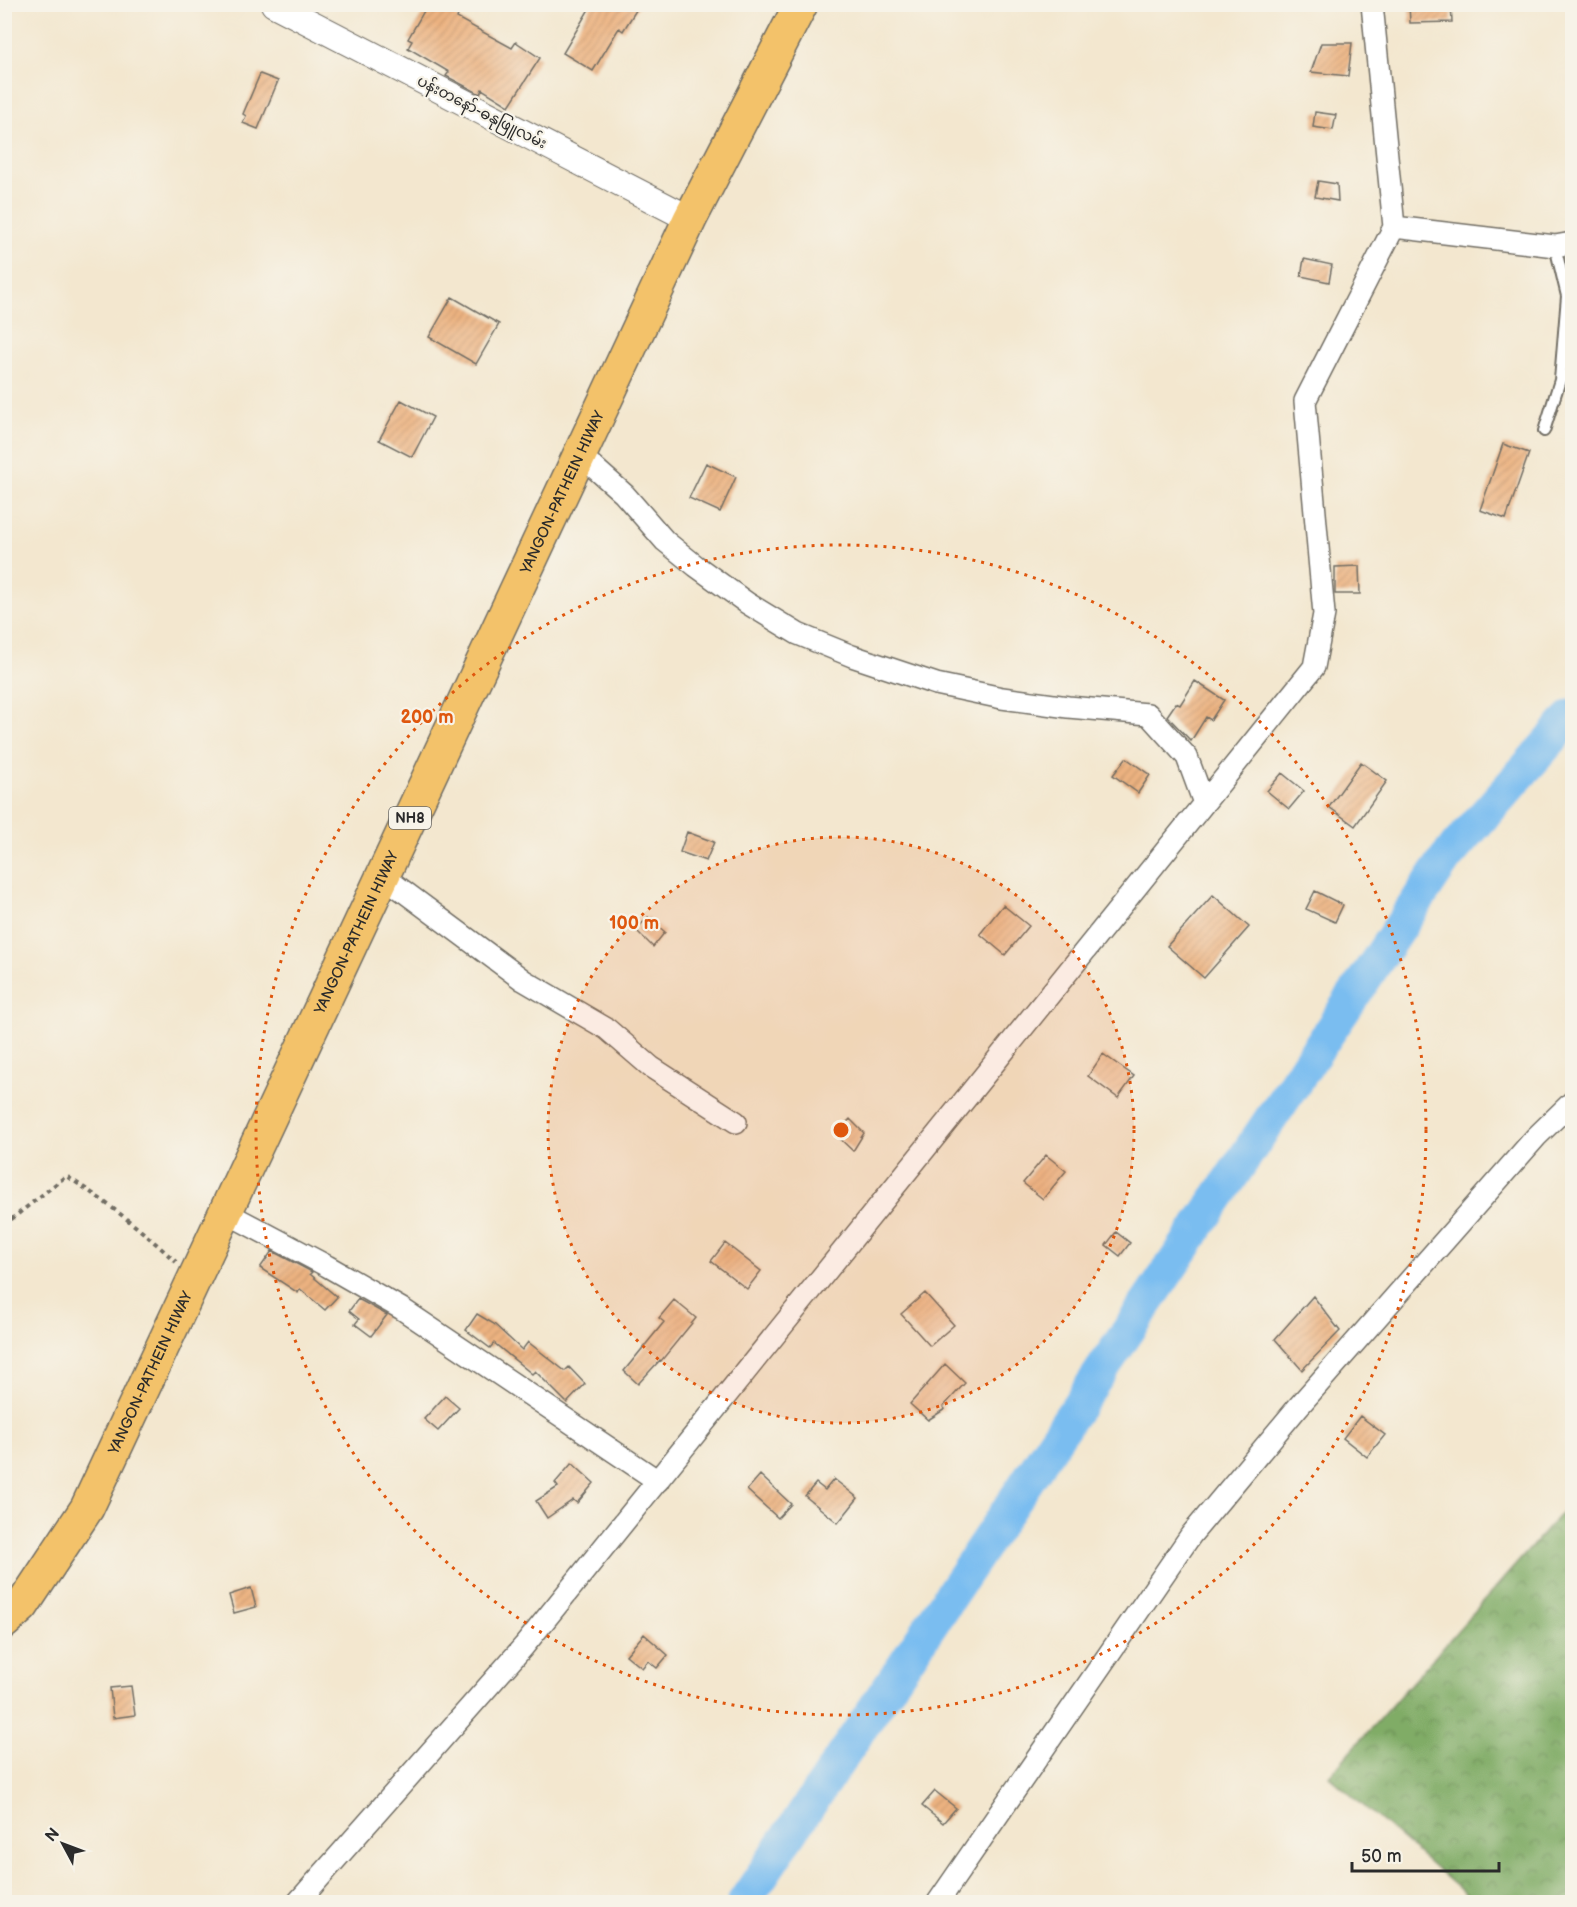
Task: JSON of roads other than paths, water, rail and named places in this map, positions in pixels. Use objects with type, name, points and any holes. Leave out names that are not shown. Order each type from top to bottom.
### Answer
[{"type":"highway","name":"YANGON-PATHEIN HIWAY","points":[[4,1622],[22,1606],[87,1508],[690,219],[801,4]]},
{"type":"street","name":"ပန်းတနော်-ဓနုဖြူလမ်း","points":[[274,4],[690,219]]},
{"type":"street","points":[[298,1902],[524,1647],[1314,667],[1324,614],[1305,401],[1394,227],[1372,4]]},
{"type":"street","points":[[1394,227],[1564,245]]},
{"type":"street","points":[[580,455],[624,494],[665,540],[696,566],[747,603],[798,634],[852,656],[936,684],[1002,698],[1148,714],[1186,757],[1204,803]]},
{"type":"street","points":[[383,876],[523,980],[607,1029],[651,1067],[736,1122]]},
{"type":"street","points":[[938,1902],[1191,1535],[1369,1326],[1536,1137],[1572,1102]]},
{"type":"street","points":[[225,1212],[402,1309],[658,1481]]},
{"type":"lane","points":[[1544,431],[1560,380],[1567,296],[1564,245]]},
{"type":"waterway","points":[[744,1902],[1446,858],[1572,716]]}]
